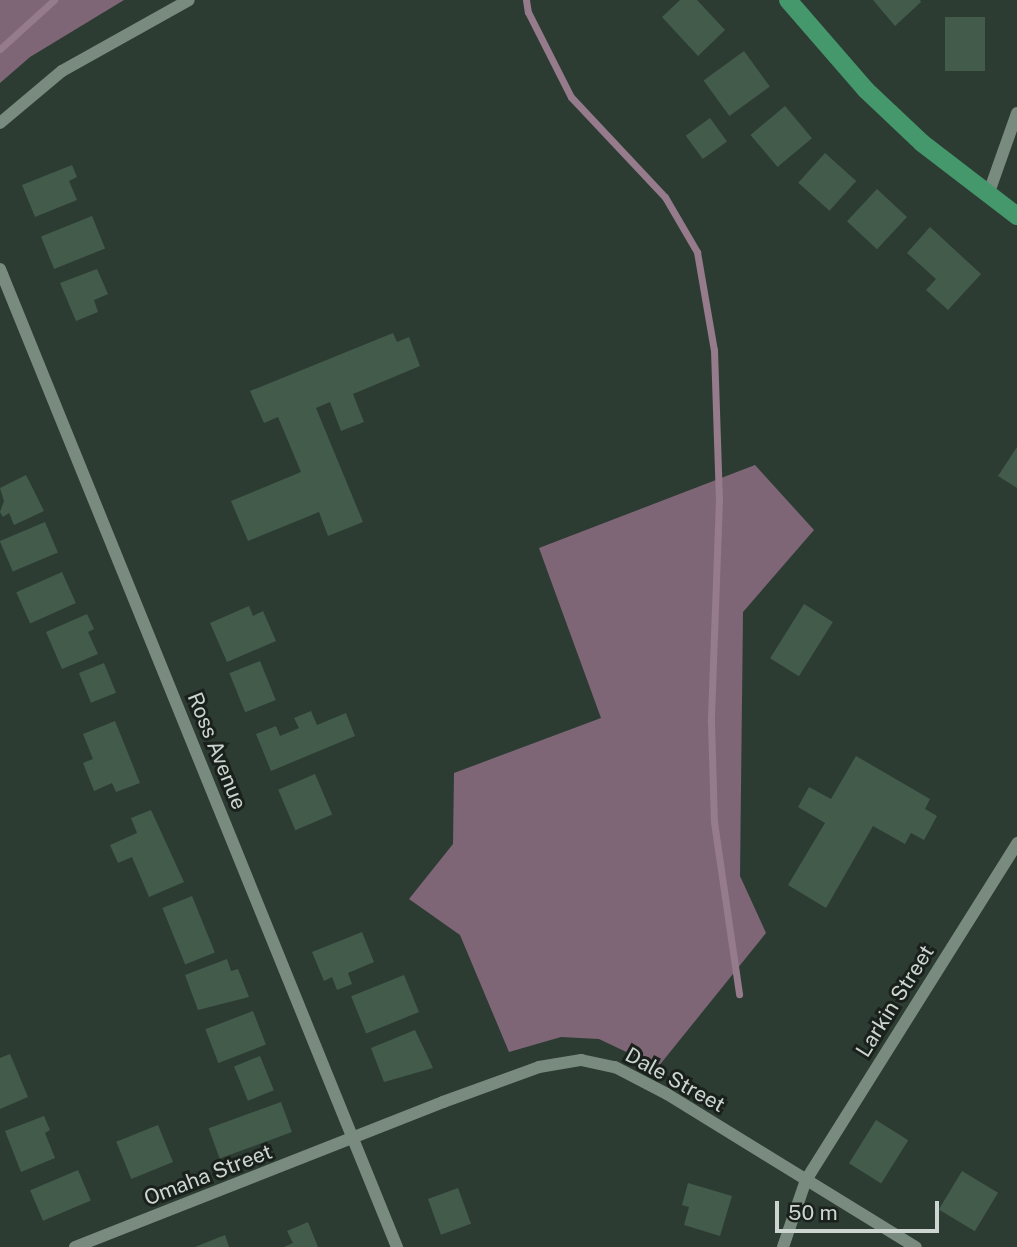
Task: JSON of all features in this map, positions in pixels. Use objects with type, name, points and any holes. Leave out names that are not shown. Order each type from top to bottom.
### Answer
[{"type":"main road","points":[[788,0],[866,90],[988,195],[1017,216]]},
{"type":"street","points":[[0,123],[62,71],[189,0]]},
{"type":"street","points":[[988,195],[1017,113]]},
{"type":"street","name":"Ross Avenue","points":[[0,270],[397,1247]]},
{"type":"street","name":"Larkin Street","points":[[783,1247],[806,1180],[1017,843]]},
{"type":"street","name":"Dale Street","points":[[355,1140],[539,1067],[582,1060],[615,1067],[667,1094],[916,1247]]},
{"type":"street","name":"Omaha Street","points":[[75,1247],[355,1140]]},
{"type":"shaded area","points":[[0,0],[124,0],[30,57],[0,83]]},
{"type":"shaded area","points":[[755,465],[814,530],[743,612],[740,876],[766,933],[658,1067],[599,1039],[561,1037],[509,1052],[460,935],[409,899],[453,844],[454,773],[601,718],[539,548]]},
{"type":"building","points":[[680,0],[697,0],[725,30],[698,56],[662,17]]},
{"type":"building","points":[[873,0],[920,0],[921,2],[895,26]]},
{"type":"building","points":[[945,17],[985,17],[985,71],[945,71]]},
{"type":"building","points":[[744,51],[770,87],[729,116],[704,80]]},
{"type":"building","points":[[785,106],[812,138],[778,167],[751,135]]},
{"type":"building","points":[[710,118],[727,141],[703,159],[686,136]]},
{"type":"building","points":[[825,153],[856,181],[829,211],[798,183]]},
{"type":"building","points":[[72,165],[77,177],[69,181],[77,200],[35,217],[22,185]]},
{"type":"building","points":[[877,189],[907,217],[877,249],[847,221]]},
{"type":"building","points":[[92,216],[105,248],[54,269],[41,237]]},
{"type":"building","points":[[930,227],[981,274],[948,310],[926,290],[936,279],[907,253]]},
{"type":"building","points":[[97,269],[108,294],[94,300],[98,312],[76,321],[60,283]]},
{"type":"building","points":[[393,333],[397,342],[409,337],[420,366],[353,394],[364,422],[341,431],[330,402],[316,408],[363,522],[328,536],[319,512],[248,541],[231,501],[301,472],[278,417],[264,423],[250,391]]},
{"type":"building","points":[[1017,447],[1017,488],[998,476]]},
{"type":"building","points":[[26,475],[44,511],[14,525],[9,513],[3,517],[0,512],[4,501],[0,488]]},
{"type":"building","points":[[45,522],[58,552],[13,572],[0,541]]},
{"type":"building","points":[[62,572],[76,603],[30,623],[16,592]]},
{"type":"building","points":[[804,604],[833,622],[799,676],[770,658]]},
{"type":"building","points":[[249,606],[253,616],[263,611],[276,641],[227,662],[210,623]]},
{"type":"building","points":[[87,614],[94,629],[88,632],[98,654],[62,669],[46,632]]},
{"type":"building","points":[[260,661],[276,700],[245,712],[229,673]]},
{"type":"building","points":[[104,663],[116,693],[91,703],[79,673]]},
{"type":"building","points":[[311,711],[317,725],[346,713],[355,736],[271,771],[256,734],[276,726],[280,736],[299,728],[294,718]]},
{"type":"building","points":[[115,721],[140,783],[116,792],[112,783],[94,791],[83,763],[93,759],[83,734]]},
{"type":"building","points":[[856,756],[930,799],[925,809],[937,816],[924,840],[911,833],[905,844],[873,826],[826,908],[788,885],[825,823],[798,807],[809,787],[831,799]]},
{"type":"building","points":[[315,774],[332,815],[295,830],[278,790]]},
{"type":"building","points":[[151,810],[184,882],[149,897],[132,857],[118,863],[110,845],[137,833],[131,818]]},
{"type":"building","points":[[192,896],[215,953],[185,965],[162,908]]},
{"type":"building","points":[[362,932],[374,962],[348,973],[352,984],[337,990],[332,977],[324,981],[312,952]]},
{"type":"building","points":[[227,959],[231,971],[238,969],[249,997],[198,1010],[185,975]]},
{"type":"building","points":[[404,975],[419,1012],[366,1033],[351,996]]},
{"type":"building","points":[[253,1011],[266,1045],[218,1063],[205,1029]]},
{"type":"building","points":[[415,1030],[433,1068],[384,1082],[371,1048]]},
{"type":"building","points":[[10,1054],[28,1097],[0,1109],[0,1058]]},
{"type":"building","points":[[260,1056],[274,1090],[248,1101],[234,1066]]},
{"type":"building","points":[[281,1102],[292,1132],[220,1158],[209,1128]]},
{"type":"building","points":[[44,1116],[50,1130],[45,1133],[55,1158],[21,1172],[5,1131]]},
{"type":"building","points":[[876,1120],[908,1140],[881,1183],[849,1163]]},
{"type":"building","points":[[158,1125],[173,1162],[131,1179],[116,1142]]},
{"type":"building","points":[[78,1170],[91,1200],[43,1221],[30,1190]]},
{"type":"building","points":[[962,1171],[998,1193],[975,1231],[939,1210]]},
{"type":"building","points":[[688,1183],[732,1196],[720,1236],[684,1225],[689,1207],[682,1205]]},
{"type":"building","points":[[458,1188],[471,1224],[441,1235],[428,1199]]},
{"type":"building","points":[[308,1222],[318,1247],[284,1247],[293,1243],[287,1231]]},
{"type":"building","points":[[225,1235],[229,1247],[195,1247]]},
{"type":"waterway","points":[[0,49],[54,0]]},
{"type":"waterway","points":[[526,0],[528,12],[571,97],[665,197],[697,252],[714,350],[719,499],[711,722],[714,822],[739,994]]}]
